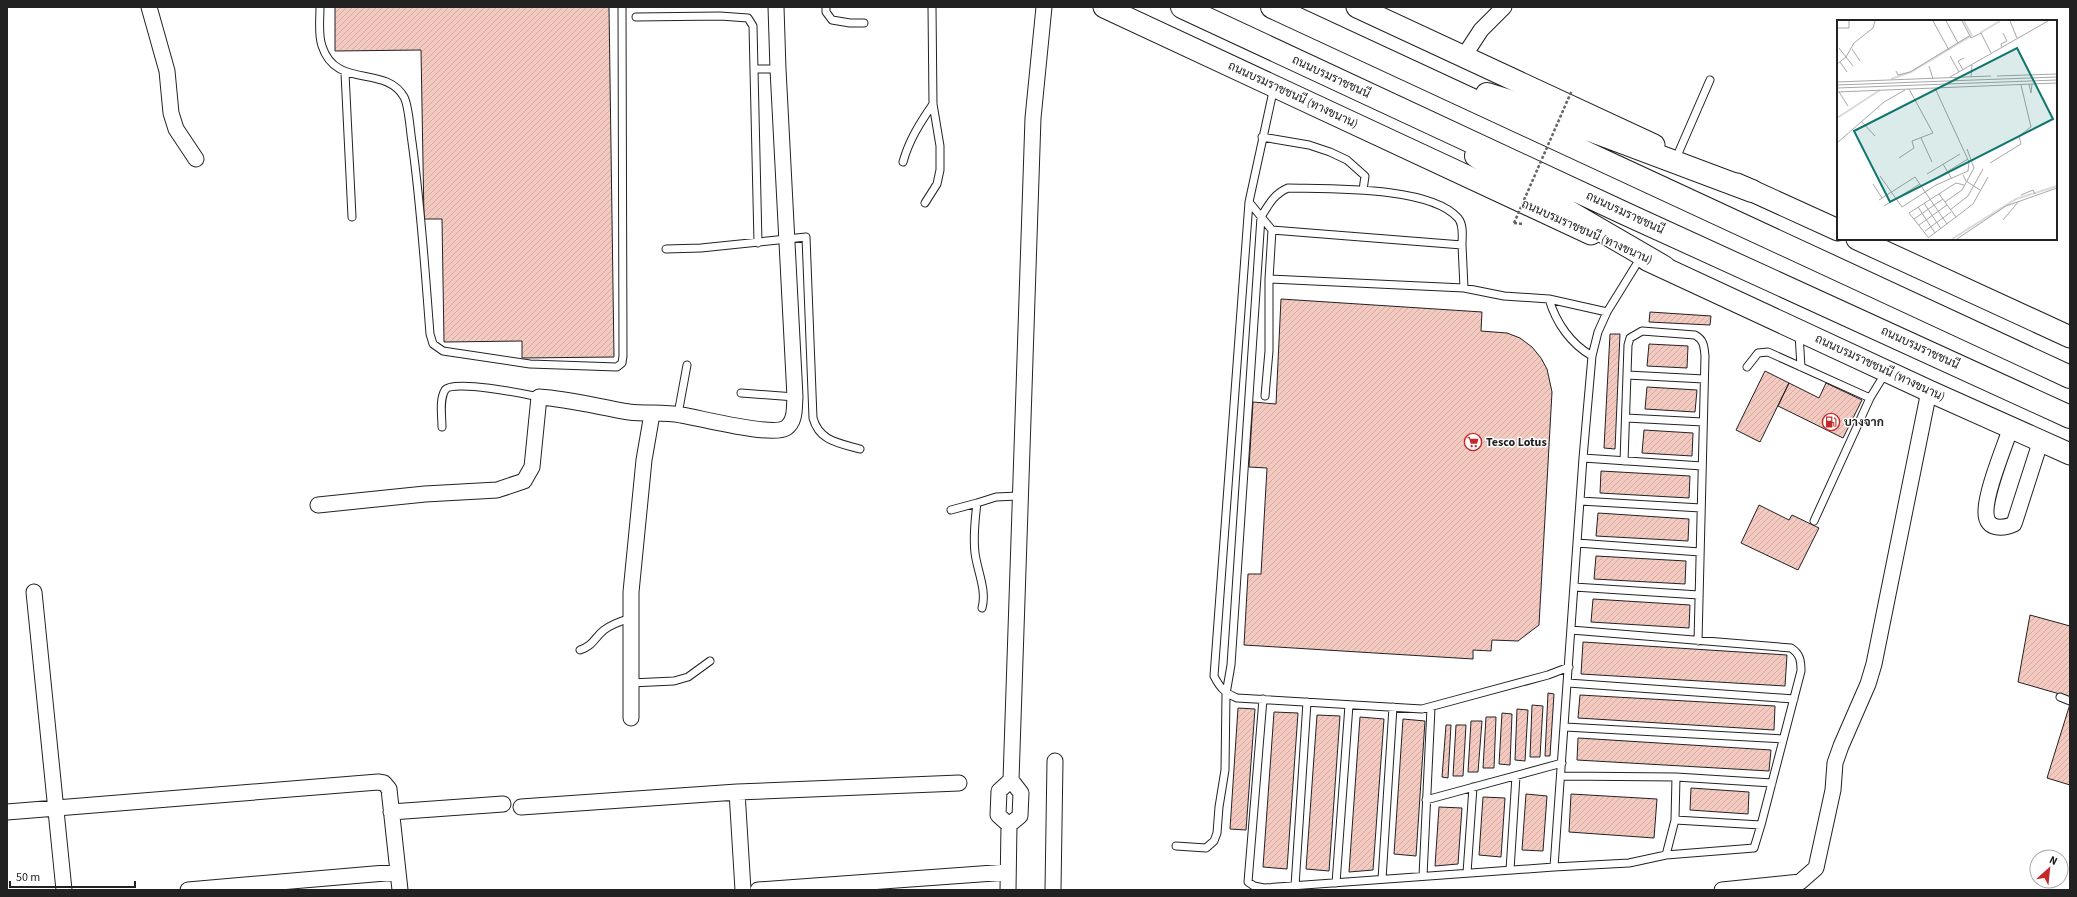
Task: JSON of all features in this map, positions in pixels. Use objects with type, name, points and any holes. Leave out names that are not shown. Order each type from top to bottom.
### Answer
[{"type":"highway","name":"ถนนบรมราชชนนี","points":[[1182,7],[2070,417]]},
{"type":"highway","points":[[1272,7],[2070,377]]},
{"type":"highway","points":[[1409,70],[1528,107],[1752,191]]},
{"type":"highway","points":[[1417,116],[1504,174],[1664,267]]},
{"type":"main road","name":"ถนนบรมราชชนนี (ทางขนาน)","points":[[1104,7],[1929,391],[2070,454]]},
{"type":"main road","points":[[1357,7],[1837,230]]},
{"type":"main road","points":[[1859,240],[2070,337]]},
{"type":"street","points":[[150,7],[167,71],[171,113],[176,129],[196,159]]},
{"type":"street","points":[[318,506],[425,494],[498,490],[524,481],[532,467],[539,397],[652,414],[678,414],[732,425],[777,431],[786,428],[794,417],[795,397],[786,240],[776,7]]},
{"type":"street","points":[[1009,825],[1020,816],[1021,793],[1011,780],[1022,496],[1033,118],[1044,7]]},
{"type":"street","points":[[1464,56],[1481,30],[1504,7]]},
{"type":"street","points":[[1722,890],[1800,882],[1816,868],[1833,790],[1835,763],[1840,746],[1868,684],[1874,664],[1929,391]]},
{"type":"street","points":[[631,718],[631,592],[644,460],[652,414]]},
{"type":"street","points":[[2011,427],[1988,499],[1986,514],[1988,520],[1994,527],[2004,528],[2014,524],[2041,440]]},
{"type":"street","points":[[34,592],[64,890]]},
{"type":"street","points":[[1053,890],[1056,760]]},
{"type":"street","points":[[1008,890],[1009,825],[998,815],[999,791],[1011,780]]},
{"type":"street","points":[[7,812],[378,782],[384,783],[389,789],[400,890]]},
{"type":"street","points":[[521,807],[737,792],[959,783]]},
{"type":"street","points":[[737,792],[743,890]]},
{"type":"street","points":[[391,812],[503,804]]},
{"type":"street","points":[[188,890],[397,872]]},
{"type":"street","points":[[758,890],[1008,872]]},
{"type":"lane","points":[[320,7],[321,44],[326,58],[345,73],[381,80],[396,86],[405,98],[418,183],[430,334],[433,344],[443,351],[530,364],[617,367],[622,363],[623,356],[622,7]]},
{"type":"lane","points":[[826,7],[826,12],[832,20],[850,23],[864,23]]},
{"type":"lane","points":[[925,203],[937,184],[940,170],[940,146],[933,104],[932,7]]},
{"type":"lane","points":[[636,17],[720,16],[748,18],[753,26],[758,243]]},
{"type":"lane","points":[[754,69],[778,69]]},
{"type":"lane","points":[[345,73],[352,217]]},
{"type":"lane","points":[[1677,156],[1710,80]]},
{"type":"lane","points":[[1274,87],[1262,136],[1249,202],[1214,676],[1226,694],[1237,698],[1422,709],[1431,708],[1569,667]]},
{"type":"lane","points":[[903,162],[915,131],[933,104]]},
{"type":"lane","points":[[1262,136],[1309,145],[1347,160],[1365,176],[1363,190]]},
{"type":"lane","points":[[1176,846],[1206,848],[1214,842],[1217,833],[1219,807],[1225,770],[1226,694],[1231,657],[1261,217],[1275,196],[1279,192],[1288,188],[1363,190],[1422,198],[1440,206],[1458,218],[1463,229],[1462,245],[1464,288]]},
{"type":"lane","points":[[1249,202],[1272,230],[1269,279],[1269,351],[1265,396]]},
{"type":"lane","points":[[1272,230],[1462,245]]},
{"type":"lane","points":[[666,249],[701,248],[806,237],[813,418],[816,428],[832,441],[860,449]]},
{"type":"lane","points":[[1554,867],[1583,458],[1592,356],[1598,332],[1606,312],[1641,257]]},
{"type":"lane","points":[[1269,279],[1464,288],[1504,296],[1549,299],[1606,312]]},
{"type":"lane","points":[[1549,299],[1552,312],[1568,335],[1581,350],[1592,356]]},
{"type":"lane","points":[[1799,330],[1801,367]]},
{"type":"lane","points":[[1624,461],[1630,338],[1642,331],[1694,335],[1701,338],[1704,344],[1705,356],[1698,641]]},
{"type":"lane","points":[[1747,367],[1758,353],[1764,351],[1870,398]]},
{"type":"lane","points":[[678,414],[687,365]]},
{"type":"lane","points":[[1814,521],[1870,398],[1886,371]]},
{"type":"lane","points":[[1627,375],[1704,379]]},
{"type":"lane","points":[[442,427],[443,397],[446,389],[451,386],[485,388],[539,397]]},
{"type":"lane","points":[[741,393],[795,397]]},
{"type":"lane","points":[[1626,418],[1703,422]]},
{"type":"lane","points":[[1583,458],[1702,466]]},
{"type":"lane","points":[[951,510],[996,497],[1022,496]]},
{"type":"lane","points":[[1580,501],[1701,508]]},
{"type":"lane","points":[[977,503],[974,534],[975,552],[983,591],[982,608]]},
{"type":"lane","points":[[1577,543],[1700,552]]},
{"type":"lane","points":[[1574,587],[1699,595]]},
{"type":"lane","points":[[580,650],[592,645],[605,630],[618,622],[631,618]]},
{"type":"lane","points":[[1263,699],[1248,882],[1254,886],[1264,888],[1629,863],[1666,855],[1754,848],[1801,671],[1801,659],[1798,652],[1791,648],[1571,630]]},
{"type":"lane","points":[[630,683],[674,680],[688,677],[710,661]]},
{"type":"lane","points":[[1568,683],[1794,699]]},
{"type":"lane","points":[[2060,697],[2070,701]]},
{"type":"lane","points":[[1295,886],[1307,702]]},
{"type":"lane","points":[[1336,883],[1349,705]]},
{"type":"lane","points":[[1382,879],[1393,707]]},
{"type":"lane","points":[[1423,876],[1431,708]]},
{"type":"lane","points":[[1565,727],[1783,739]]},
{"type":"lane","points":[[1426,800],[1562,763]]},
{"type":"lane","points":[[1510,870],[1516,776]]},
{"type":"lane","points":[[1561,776],[1676,777],[1772,783]]},
{"type":"lane","points":[[1666,855],[1675,820],[1676,777]]},
{"type":"lane","points":[[1468,873],[1473,788]]},
{"type":"lane","points":[[1675,820],[1761,825]]},
{"type":"path","points":[[1514,222],[1572,90]]},
{"type":"building","points":[[335,7],[609,7],[614,357],[522,358],[522,341],[444,342],[442,219],[424,219],[421,50],[335,51]]},
{"type":"building","points":[[1281,299],[1482,312],[1481,331],[1507,333],[1520,338],[1532,347],[1541,358],[1547,369],[1552,392],[1539,625],[1518,641],[1492,640],[1491,651],[1473,650],[1473,659],[1244,645],[1248,574],[1261,574],[1267,468],[1249,467],[1253,402],[1276,404]]},
{"type":"building","points":[[1650,312],[1711,316],[1710,325],[1649,322]]},
{"type":"building","points":[[1610,334],[1620,334],[1615,449],[1604,448]]},
{"type":"building","points":[[1649,344],[1688,346],[1687,368],[1647,366]]},
{"type":"building","points":[[1765,371],[1789,383],[1760,442],[1736,430]]},
{"type":"building","name":"บางจาก","points":[[1789,383],[1819,398],[1826,383],[1862,400],[1843,438],[1778,406]]},
{"type":"building","points":[[1647,387],[1697,390],[1695,412],[1645,409]]},
{"type":"building","points":[[1644,430],[1693,433],[1692,456],[1642,453]]},
{"type":"building","points":[[1601,471],[1690,476],[1689,498],[1600,493]]},
{"type":"building","points":[[1759,505],[1789,520],[1792,515],[1819,528],[1798,570],[1741,543]]},
{"type":"building","points":[[1598,513],[1689,519],[1688,541],[1596,536]]},
{"type":"building","points":[[1596,556],[1686,561],[1685,584],[1594,579]]},
{"type":"building","points":[[1593,599],[1690,605],[1689,628],[1591,622]]},
{"type":"building","points":[[2030,615],[2070,626],[2070,697],[2018,682]]},
{"type":"building","points":[[1583,642],[1787,655],[1785,686],[1581,674]]},
{"type":"building","points":[[1548,693],[1554,694],[1550,756],[1545,756]]},
{"type":"building","points":[[1580,695],[1775,706],[1774,730],[1578,718]]},
{"type":"building","points":[[2070,704],[2070,785],[2047,778]]},
{"type":"building","points":[[1532,705],[1543,706],[1540,757],[1530,757]]},
{"type":"building","points":[[1238,708],[1255,709],[1246,830],[1230,829]]},
{"type":"building","points":[[1517,709],[1528,710],[1525,761],[1515,760]]},
{"type":"building","points":[[1274,712],[1298,713],[1287,869],[1263,867]]},
{"type":"building","points":[[1502,713],[1512,714],[1510,765],[1499,764]]},
{"type":"building","points":[[1317,715],[1340,716],[1329,871],[1306,869]]},
{"type":"building","points":[[1360,717],[1384,719],[1373,870],[1349,872]]},
{"type":"building","points":[[1486,717],[1496,717],[1494,768],[1483,768]]},
{"type":"building","points":[[1403,719],[1425,721],[1416,856],[1394,854]]},
{"type":"building","points":[[1471,721],[1482,721],[1478,772],[1468,772]]},
{"type":"building","points":[[1446,725],[1451,725],[1448,778],[1442,777]]},
{"type":"building","points":[[1456,725],[1466,725],[1463,776],[1453,776]]},
{"type":"building","points":[[1578,738],[1771,750],[1769,771],[1577,760]]},
{"type":"building","points":[[1691,788],[1749,792],[1748,814],[1690,810]]},
{"type":"building","points":[[1526,794],[1547,796],[1543,851],[1522,850]]},
{"type":"building","points":[[1571,794],[1657,799],[1654,838],[1569,832]]},
{"type":"building","points":[[1483,797],[1505,798],[1501,857],[1479,855]]},
{"type":"building","points":[[1439,807],[1462,808],[1458,864],[1435,866]]},
{"type":"place","name":"บางจาก","points":[[1831,422]]},
{"type":"place","name":"Tesco Lotus","points":[[1473,442]]}]
